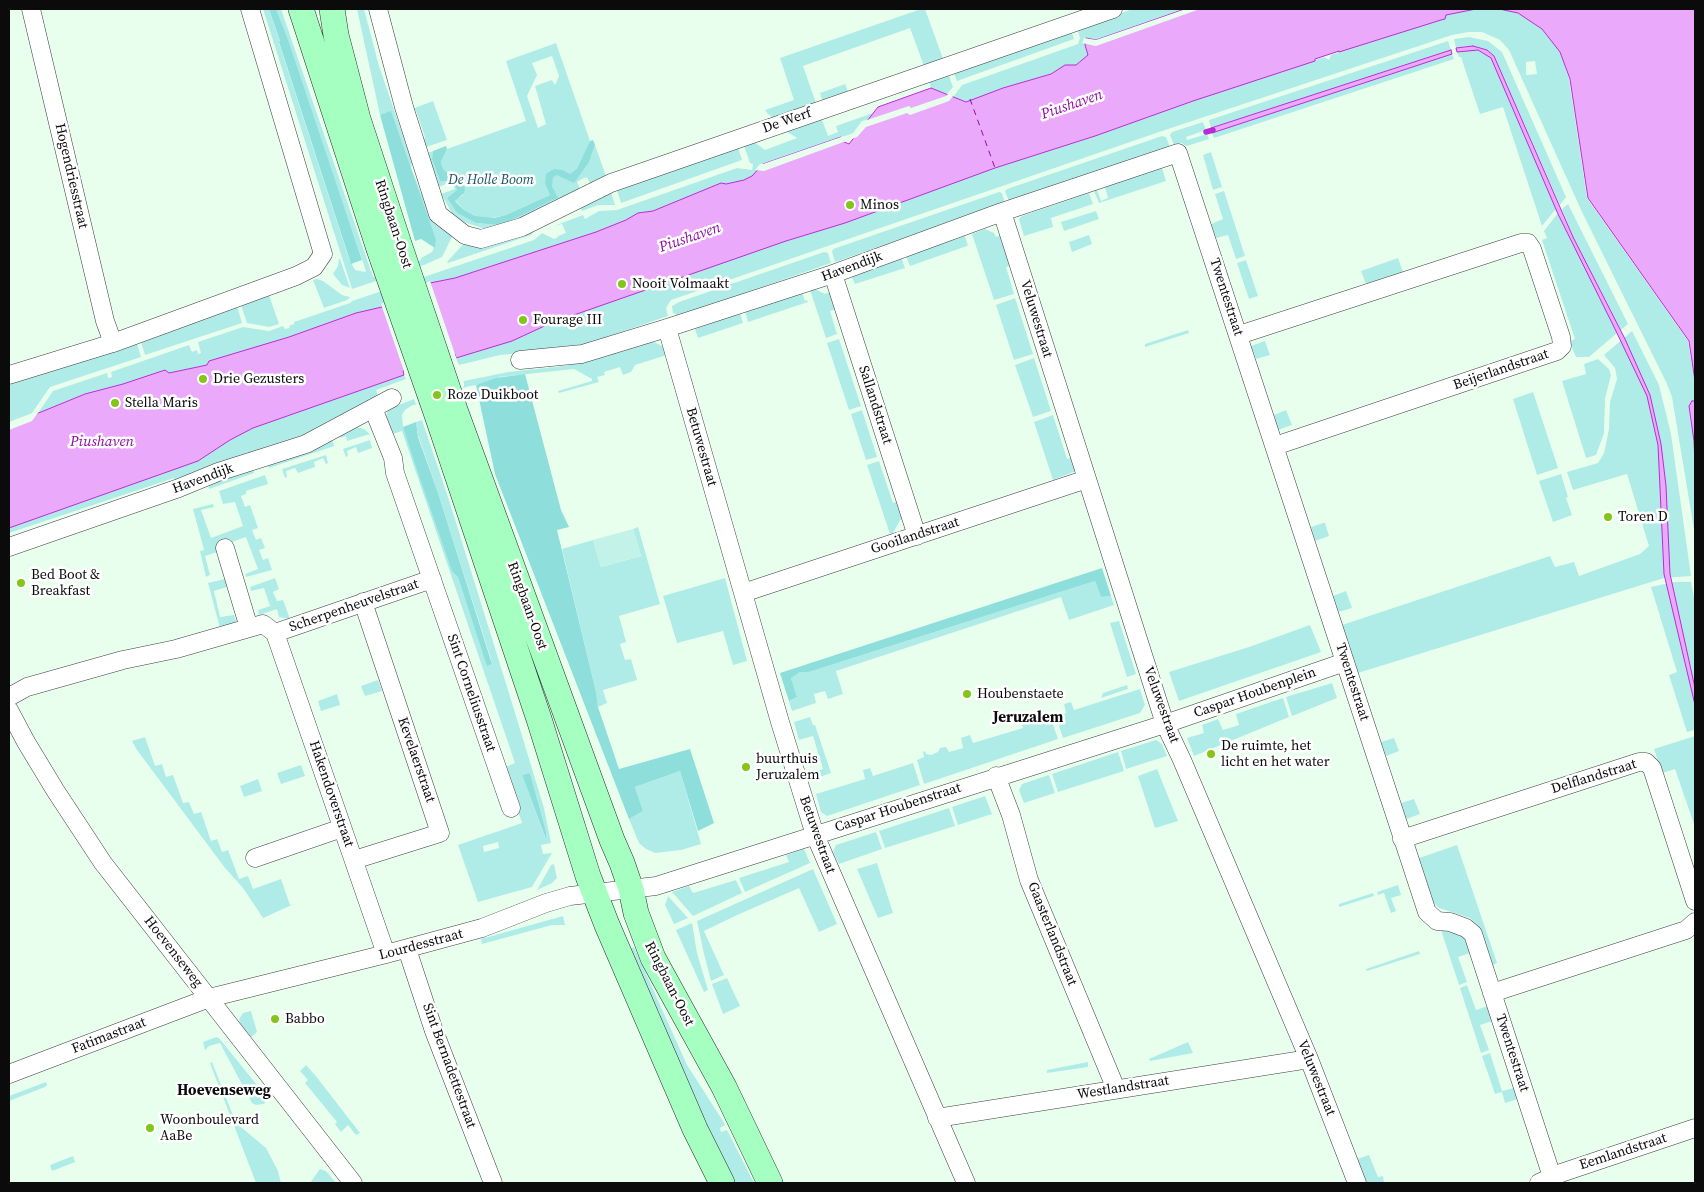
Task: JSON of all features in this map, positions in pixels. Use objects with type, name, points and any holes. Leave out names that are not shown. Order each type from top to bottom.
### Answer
[{"type":"main road","name":"Ringbaan-Oost","points":[[301,9],[389,246],[446,414],[588,876],[607,925],[687,1111],[722,1183]]},
{"type":"main road","name":"Ringbaan-Oost","points":[[332,9],[336,35],[389,246]]},
{"type":"main road","name":"Ringbaan-Oost","points":[[446,414],[630,889],[636,912],[653,958],[724,1086],[770,1183]]},
{"type":"street","name":"Hogendriesstraat","points":[[31,9],[103,312],[113,343]]},
{"type":"street","points":[[9,375],[113,343],[296,276],[314,266],[323,254],[250,9]]},
{"type":"street","name":"De Werf","points":[[378,9],[404,107],[438,214],[465,234],[481,239],[522,227],[611,183],[1113,9]]},
{"type":"street","name":"Havendijk","points":[[520,360],[582,354],[667,328],[833,274],[1002,212],[1178,154]]},
{"type":"street","name":"Twentestraat","points":[[1178,154],[1427,912],[1437,921],[1450,922],[1466,928],[1472,934],[1492,993],[1548,1181]]},
{"type":"street","name":"Veluwestraat","points":[[1002,212],[1164,724],[1182,760],[1309,1059],[1357,1183]]},
{"type":"street","name":"Beijerlandstraat","points":[[1239,335],[1521,243],[1528,244],[1532,249],[1561,337],[1562,346],[1557,351],[1275,446]]},
{"type":"street","name":"Sallandstraat","points":[[833,274],[917,536]]},
{"type":"street","name":"Betuwestraat","points":[[667,328],[799,788],[815,835],[966,1183]]},
{"type":"street","name":"Havendijk","points":[[9,546],[179,488],[218,472],[306,444],[392,398]]},
{"type":"street","name":"Scherpenheuvelstraat","points":[[9,697],[27,687],[44,682],[123,660],[176,649],[264,624],[275,634],[432,578],[395,473],[393,458],[373,408]]},
{"type":"street","name":"Gooilandstraat","points":[[744,593],[1086,479]]},
{"type":"street","points":[[225,548],[249,628]]},
{"type":"street","name":"Sint Corneliusstraat","points":[[432,578],[510,808]]},
{"type":"street","name":"Kevelaerstraat","points":[[354,860],[440,833],[363,602]]},
{"type":"street","name":"Hakendoverstraat","points":[[275,634],[386,954]]},
{"type":"street","name":"Caspar Houbenplein","points":[[1164,724],[1345,662]]},
{"type":"street","name":"Hoevenseweg","points":[[9,710],[55,790],[103,863],[353,1183]]},
{"type":"street","name":"Caspar Houbenstraat","points":[[630,889],[656,886],[996,776],[1164,724]]},
{"type":"street","name":"Delflandstraat","points":[[1402,839],[1639,762],[1646,762],[1652,768],[1695,901]]},
{"type":"street","name":"Gaasterlandstraat","points":[[996,776],[1011,815],[1029,880],[1116,1089]]},
{"type":"street","points":[[256,858],[342,828]]},
{"type":"street","name":"Lourdesstraat","points":[[209,998],[407,949],[485,927],[558,899],[630,889]]},
{"type":"street","points":[[1492,993],[1686,930],[1695,922]]},
{"type":"street","name":"Sint Bernadettestraat","points":[[407,949],[434,1031],[493,1183]]},
{"type":"street","name":"Fatimastraat","points":[[9,1074],[209,998]]},
{"type":"street","name":"Westlandstraat","points":[[938,1118],[1309,1059]]},
{"type":"street","name":"Eemlandstraat","points":[[1548,1181],[1561,1173],[1695,1128]]},
{"type":"green space","points":[[263,9],[269,9],[349,259],[355,270],[365,272],[276,9],[281,9],[373,277],[421,260],[421,258],[432,252],[436,243],[391,112],[380,115],[357,9],[364,9],[379,66],[412,162],[411,168],[421,193],[429,197],[425,203],[435,219],[453,235],[442,257],[424,265],[352,289]]},
{"type":"green space","points":[[925,9],[943,59],[924,66],[910,28],[803,66],[816,103],[773,118],[765,110],[794,100],[780,58]]},
{"type":"green space","points":[[1133,9],[1185,9],[1096,40],[1086,38],[1085,45],[1088,55],[1076,65],[1065,65],[1051,74],[1003,88],[967,102],[953,97],[962,85],[1078,44],[1080,38],[1077,28]]},
{"type":"green space","points":[[1476,9],[1499,9],[1518,13],[1542,29],[1560,52],[1569,79],[1587,198],[1688,341],[1695,383],[1695,401],[1692,401],[1689,407],[1695,445],[1695,536],[1672,397],[1667,384],[1582,212],[1509,50],[1500,40],[1482,32],[1452,35],[1168,129],[671,300],[666,308],[668,316],[589,343],[547,351],[500,355],[459,365],[457,361],[456,358],[512,341],[551,323],[786,241],[845,223],[995,168],[1095,136],[1272,74],[1280,73],[1324,57],[1329,60],[1331,55],[1444,19],[1446,15]],"holes":[[[1535,61],[1537,74],[1526,75],[1526,62]]]},
{"type":"green space","points":[[1071,30],[1074,39],[957,81],[953,71]]},
{"type":"green space","points":[[1469,37],[1488,41],[1502,52],[1566,197],[1560,205],[1494,56],[1487,50],[1468,46],[1456,48],[1454,39]]},
{"type":"green space","points":[[1448,41],[1451,50],[1211,128],[1209,120]]},
{"type":"green space","name":"De Holle Boom","points":[[556,43],[590,141],[585,153],[589,162],[595,145],[607,179],[591,186],[587,177],[582,179],[577,182],[581,191],[507,226],[485,229],[464,222],[452,213],[441,194],[455,189],[452,182],[438,187],[425,154],[433,151],[432,158],[453,180],[457,190],[447,198],[457,213],[476,223],[498,225],[557,199],[552,186],[550,195],[506,215],[487,219],[475,216],[464,210],[455,200],[463,195],[456,173],[443,169],[441,162],[447,149],[526,121],[506,61]],"holes":[[[552,56],[559,76],[555,85],[552,80],[535,86],[546,124],[538,128],[527,96],[537,75],[532,63]]]},
{"type":"green space","points":[[1478,50],[1491,58],[1557,212],[1555,210],[1542,226],[1503,107],[1480,114],[1461,57],[1459,57],[1457,52]]},
{"type":"green space","points":[[1452,54],[1454,59],[1214,138],[1212,133]]},
{"type":"green space","points":[[948,73],[953,87],[947,94],[931,88],[929,80]]},
{"type":"green space","points":[[845,84],[848,91],[822,100],[820,93]]},
{"type":"green space","points":[[433,101],[447,140],[423,148],[422,145],[425,137],[416,111],[412,109]]},
{"type":"green space","points":[[873,113],[868,120],[862,121],[853,133],[759,170],[744,180],[726,184],[653,211],[638,213],[596,232],[455,278],[430,283],[382,307],[356,313],[289,337],[210,361],[207,365],[169,373],[165,370],[85,394],[38,413],[53,391],[107,373],[108,378],[112,377],[111,372],[189,345],[192,352],[197,350],[198,354],[201,353],[198,342],[243,327],[269,331],[283,326],[285,329],[290,328],[289,326],[294,324],[294,322],[534,240],[542,233],[554,239],[558,237],[556,230],[558,236],[566,233],[562,224],[554,226],[583,215],[585,219],[599,211],[617,210],[737,168],[752,170],[753,164],[750,163],[743,143],[754,142],[765,150],[797,138],[784,130],[821,117],[828,136],[838,132],[836,126]]},
{"type":"green space","points":[[1203,122],[1206,130],[1186,137],[1187,140],[1207,134],[1209,139],[1187,146],[1181,143],[1174,145],[1170,135],[1172,132]]},
{"type":"green space","points":[[1162,136],[1166,137],[1170,147],[1009,202],[1005,191],[1007,189]]},
{"type":"green space","points":[[737,144],[742,160],[621,203],[616,187]]},
{"type":"green space","points":[[1211,152],[1222,187],[1213,190],[1203,155]]},
{"type":"green space","points":[[1162,168],[1166,181],[1099,203],[1094,191],[1097,190],[1101,201],[1108,198],[1105,187]]},
{"type":"green space","points":[[610,189],[615,205],[598,205],[582,211],[579,204]]},
{"type":"green space","points":[[1224,191],[1245,256],[1236,259],[1228,235],[1216,238],[1211,224],[1223,219],[1215,194]]},
{"type":"green space","points":[[999,192],[1002,193],[1005,203],[835,262],[833,249]]},
{"type":"green space","points":[[1089,193],[1093,204],[1051,218],[1053,227],[1024,236],[1019,219],[1022,216]]},
{"type":"green space","points":[[1568,204],[1628,324],[1621,330],[1573,237],[1562,209]]},
{"type":"green space","points":[[1096,211],[1099,219],[1064,231],[1061,222]]},
{"type":"green space","points":[[1558,213],[1617,333],[1589,357],[1576,357],[1572,348],[1570,341],[1575,339],[1542,240],[1547,238],[1544,231]]},
{"type":"green space","points":[[536,229],[531,235],[447,262],[466,241]]},
{"type":"green space","points":[[985,229],[994,233],[996,237],[1003,234],[1013,265],[1006,267],[1014,294],[994,300],[972,234]]},
{"type":"green space","points":[[1089,235],[1092,244],[1072,252],[1069,242]]},
{"type":"green space","points":[[965,236],[968,246],[910,266],[906,256]]},
{"type":"green space","points":[[824,252],[828,253],[831,263],[677,318],[675,313],[673,314],[672,306],[679,302]]},
{"type":"green space","points":[[901,257],[905,268],[855,284],[851,275]]},
{"type":"green space","points":[[1398,258],[1403,272],[1366,284],[1361,271]]},
{"type":"green space","points":[[339,259],[350,288],[342,285],[333,274],[338,266]]},
{"type":"green space","points":[[1246,260],[1258,296],[1249,299],[1237,263]]},
{"type":"green space","points":[[313,280],[323,281],[342,295],[350,297],[347,300],[324,308]]},
{"type":"green space","points":[[813,288],[825,294],[831,292],[837,309],[830,311],[837,334],[826,338],[810,290]]},
{"type":"green space","points":[[802,292],[805,301],[807,300],[808,302],[748,322],[745,311]]},
{"type":"green space","points":[[269,295],[279,324],[269,327],[247,323],[241,305]]},
{"type":"green space","points":[[1015,298],[1033,354],[1014,360],[996,305]]},
{"type":"green space","points":[[237,306],[242,323],[145,355],[140,339]]},
{"type":"green space","points":[[740,313],[743,323],[698,338],[695,329]]},
{"type":"green space","points":[[1188,330],[1189,333],[1145,347],[1145,344]]},
{"type":"green space","points":[[1632,331],[1659,385],[1671,434],[1691,576],[1664,578],[1358,673],[1342,625],[1550,556],[1555,567],[1574,562],[1579,576],[1640,554],[1649,546],[1627,474],[1573,490],[1567,472],[1598,463],[1604,453],[1609,429],[1610,402],[1617,379],[1615,368],[1604,355]]},
{"type":"green space","points":[[839,339],[861,406],[849,410],[827,343]]},
{"type":"green space","points":[[136,340],[141,357],[50,387],[30,416],[9,423],[9,384]]},
{"type":"green space","points":[[652,341],[662,346],[667,355],[635,365],[631,372],[623,375],[620,367],[604,372],[605,375],[597,377],[599,382],[559,393],[558,391],[592,381],[592,379],[574,369],[499,377],[499,380],[466,387],[411,406],[402,415],[403,427],[488,665],[492,664],[418,435],[416,422],[422,420],[449,500],[544,808],[551,843],[541,845],[543,854],[552,853],[532,887],[478,902],[458,845],[522,823],[503,768],[515,763],[402,431],[393,434],[386,415],[389,409],[414,399],[416,404],[464,387],[464,381],[508,372],[565,366]],"holes":[[[530,773],[546,831],[545,837],[522,775]],[[498,842],[499,848],[484,852],[483,846]]]},
{"type":"green space","points":[[1265,341],[1270,355],[1256,359],[1251,346]]},
{"type":"green space","points":[[1034,358],[1051,411],[1033,417],[1015,365]]},
{"type":"green space","points":[[1598,359],[1609,369],[1611,375],[1605,399],[1604,433],[1596,455],[1586,458],[1562,381],[1586,374],[1584,364]]},
{"type":"green space","points":[[404,375],[406,379],[376,390],[379,399],[337,423],[176,484],[174,478],[9,533],[9,528],[198,461],[230,440],[253,428]]},
{"type":"green space","points":[[1533,392],[1558,468],[1537,475],[1513,399]]},
{"type":"green space","points":[[862,410],[877,457],[866,460],[851,414]]},
{"type":"green space","points":[[1286,410],[1292,425],[1278,430],[1274,415]]},
{"type":"green space","points":[[1053,415],[1067,459],[1074,457],[1076,471],[1053,480],[1034,422]]},
{"type":"green space","points":[[356,427],[364,429],[370,434],[347,441],[346,436],[340,438],[339,435]]},
{"type":"green space","points":[[332,439],[334,446],[269,468],[267,464]]},
{"type":"green space","points":[[370,440],[372,448],[358,453],[356,447],[347,451],[348,456],[346,457],[343,449]]},
{"type":"green space","points":[[326,455],[328,463],[326,464],[323,458],[314,462],[315,467],[298,473],[295,468],[286,471],[287,477],[285,478],[282,469]]},
{"type":"green space","points":[[879,461],[893,503],[900,500],[906,518],[900,520],[893,533],[890,534],[867,465]]},
{"type":"green space","points":[[253,469],[254,473],[209,489],[208,485]]},
{"type":"green space","points":[[1561,474],[1572,515],[1553,522],[1539,481]]},
{"type":"green space","points":[[265,475],[268,484],[246,491],[246,494],[241,496],[245,507],[250,505],[258,528],[252,530],[256,540],[261,538],[265,548],[259,550],[263,560],[268,558],[272,570],[246,577],[245,574],[258,569],[246,537],[218,547],[217,552],[205,556],[210,575],[206,577],[200,551],[204,550],[193,509],[213,504],[214,507],[201,510],[211,538],[243,526],[235,502],[223,504],[219,491]]},
{"type":"green space","points":[[1325,523],[1329,536],[1315,541],[1311,527]]},
{"type":"green space","points":[[638,527],[660,604],[619,616],[626,642],[620,644],[625,660],[631,659],[637,680],[603,690],[607,703],[598,707],[562,549],[593,540],[601,567],[641,556],[633,529]]},
{"type":"green space","points":[[275,578],[279,589],[273,592],[277,601],[283,600],[290,619],[279,617],[277,609],[259,615],[258,610],[270,606],[264,588],[251,591],[250,587]]},
{"type":"green space","points":[[725,578],[747,661],[733,665],[723,631],[677,643],[663,596]]},
{"type":"green space","points":[[225,579],[227,587],[214,591],[220,617],[234,615],[236,622],[220,628],[208,583]]},
{"type":"green space","points":[[1095,581],[1101,597],[1111,596],[1114,605],[1069,620],[1061,597],[836,671],[843,694],[828,699],[825,691],[814,694],[816,703],[792,711],[789,701],[797,697],[791,678],[800,672],[809,672]]},
{"type":"green space","points":[[1674,582],[1691,582],[1695,602],[1695,730],[1687,732],[1669,675],[1677,672],[1651,587]]},
{"type":"green space","points":[[1346,591],[1352,608],[1338,612],[1333,596]]},
{"type":"green space","points":[[1119,621],[1136,674],[1127,677],[1110,623]]},
{"type":"green space","points":[[1310,625],[1321,652],[1179,701],[1169,672],[1249,647]]},
{"type":"green space","points":[[378,680],[382,691],[365,696],[361,686]]},
{"type":"green space","points":[[1332,683],[1337,698],[1292,716],[1286,697]]},
{"type":"green space","points":[[1127,685],[1128,689],[1101,698],[1103,693]]},
{"type":"green space","points":[[1140,689],[1145,705],[1140,713],[1063,738],[1056,717],[1066,713],[1064,704],[1071,702],[1074,710]]},
{"type":"green space","points":[[337,694],[340,705],[321,711],[318,701]]},
{"type":"green space","points":[[1283,698],[1289,717],[1194,756],[1187,738],[1204,733],[1202,725],[1218,719],[1223,730],[1239,725],[1236,714]]},
{"type":"green space","points":[[1050,716],[1058,739],[924,784],[917,760],[924,757],[923,752],[925,751],[926,754],[931,755],[938,752],[940,748],[946,747],[949,752],[963,748],[961,738],[970,735],[973,743],[1023,728],[1020,720],[1026,718],[1028,721],[1040,720]]},
{"type":"green space","points":[[810,717],[813,725],[815,725],[831,773],[811,780],[810,774],[823,769],[813,736],[799,740],[794,722]]},
{"type":"green space","points":[[1695,736],[1695,827],[1675,769],[1662,773],[1654,749]]},
{"type":"green space","points":[[145,737],[155,766],[162,764],[166,777],[173,775],[183,803],[189,802],[194,814],[201,812],[211,841],[217,839],[222,852],[228,850],[239,879],[248,876],[253,889],[281,879],[290,905],[294,904],[263,918],[243,888],[225,868],[137,750],[132,741]]},
{"type":"green space","points":[[1394,738],[1399,751],[1386,756],[1381,742]]},
{"type":"green space","points":[[1156,740],[1162,744],[1167,756],[1126,769],[1121,751]]},
{"type":"green space","points":[[1118,752],[1124,771],[1058,792],[1052,774]]},
{"type":"green space","points":[[913,763],[920,785],[827,816],[821,812],[816,794],[865,779],[863,770],[870,768],[873,776]]},
{"type":"green space","points":[[301,765],[305,776],[281,784],[277,773]]},
{"type":"green space","points":[[1157,769],[1178,821],[1155,828],[1138,776]]},
{"type":"green space","points":[[680,771],[701,844],[681,850],[655,853],[639,843],[629,819],[643,811],[635,787]]},
{"type":"green space","points":[[1049,775],[1055,793],[1024,803],[1019,790],[1022,784]]},
{"type":"green space","points":[[258,779],[262,791],[244,797],[240,786]]},
{"type":"green space","points":[[985,796],[992,814],[958,825],[952,807]]},
{"type":"green space","points":[[1414,799],[1420,814],[1406,819],[1401,803]]},
{"type":"green space","points":[[949,808],[955,826],[885,848],[879,831]]},
{"type":"green space","points":[[876,832],[882,849],[839,864],[833,852],[836,845]]},
{"type":"green space","points":[[1457,845],[1497,963],[1493,965],[1478,925],[1470,918],[1439,908],[1434,903],[1419,858]]},
{"type":"green space","points":[[804,849],[810,863],[745,892],[739,878],[789,862],[786,855]]},
{"type":"green space","points":[[877,863],[893,913],[878,918],[857,869]]},
{"type":"green space","points":[[554,864],[557,878],[552,883],[537,890],[551,865]]},
{"type":"green space","points":[[813,869],[837,924],[819,932],[799,888],[735,916],[704,931],[724,975],[711,981],[697,921]]},
{"type":"green space","points":[[736,880],[742,893],[693,916],[672,892],[689,886],[693,893]]},
{"type":"green space","points":[[1398,885],[1401,895],[1391,898],[1396,911],[1391,913],[1384,893],[1378,895],[1377,892]]},
{"type":"green space","points":[[1373,893],[1374,896],[1339,907],[1339,904]]},
{"type":"green space","points":[[668,896],[688,918],[674,924],[665,905]]},
{"type":"green space","points":[[563,916],[565,925],[552,925],[482,944],[481,939]]},
{"type":"green space","points":[[692,923],[697,953],[708,990],[704,992],[676,930]]},
{"type":"green space","points":[[1441,930],[1457,932],[1466,939],[1470,953],[1458,957],[1467,982],[1459,985]]},
{"type":"green space","points":[[634,947],[687,1065],[725,1125],[720,1128],[721,1132],[727,1130],[754,1183],[734,1183],[654,1017],[660,1014],[658,1010],[652,1013],[626,950]]},
{"type":"green space","points":[[1419,951],[1420,954],[1367,971],[1366,969]]},
{"type":"green space","points":[[727,978],[740,1006],[723,1014],[712,984]]},
{"type":"green space","points":[[1467,985],[1476,1010],[1488,1006],[1492,1021],[1480,1025],[1489,1050],[1481,1053],[1460,988]]},
{"type":"green space","points":[[251,1011],[257,1032],[251,1037],[240,1024],[239,1019],[243,1013]]},
{"type":"green space","points":[[216,1037],[219,1038],[265,1095],[264,1104],[256,1105],[252,1103],[220,1043],[209,1046],[205,1050],[203,1042]]},
{"type":"green space","points":[[1188,1042],[1193,1053],[1150,1061],[1149,1059]]},
{"type":"green space","points":[[1490,1053],[1502,1091],[1514,1088],[1518,1099],[1505,1103],[1502,1092],[1495,1094],[1482,1056]]},
{"type":"green space","points":[[212,1062],[236,1123],[266,1148],[278,1171],[281,1183],[256,1183],[210,1063]]},
{"type":"green space","points":[[1088,1062],[1088,1067],[1047,1073],[1047,1070]]},
{"type":"green space","points":[[306,1065],[360,1133],[356,1135],[348,1125],[341,1132],[335,1124],[337,1122],[305,1083],[308,1080],[300,1071]]},
{"type":"green space","points":[[46,1082],[47,1085],[45,1087],[9,1101],[9,1096]]},
{"type":"green space","points":[[1369,1155],[1378,1177],[1383,1176],[1384,1183],[1366,1183],[1357,1159]]},
{"type":"green space","points":[[73,1156],[75,1162],[52,1171],[50,1165]]},
{"type":"green space","points":[[320,1169],[326,1171],[336,1183],[310,1183]]},
{"type":"shaded area","points":[[269,9],[276,9],[288,40],[362,260],[351,264],[280,41]]},
{"type":"shaded area","points":[[391,111],[436,240],[435,248],[421,239],[415,241],[380,115]]},
{"type":"shaded area","points":[[593,140],[595,145],[589,162],[574,183],[557,175],[553,177],[552,186],[558,198],[498,225],[476,223],[457,213],[447,198],[457,190],[453,181],[440,181],[432,158],[433,151],[446,146],[447,149],[441,162],[443,169],[448,173],[456,173],[461,176],[465,189],[464,193],[455,201],[464,210],[475,216],[494,218],[506,215],[550,195],[545,183],[546,174],[554,169],[570,174],[577,169],[590,141]]},
{"type":"shaded area","points":[[525,374],[561,510],[569,527],[557,530],[598,707],[619,769],[690,749],[714,823],[698,831],[680,771],[635,787],[643,811],[629,819],[495,474],[476,385],[496,378]]},
{"type":"shaded area","points":[[416,422],[418,437],[438,493],[492,664],[487,666],[458,577],[452,571],[403,427]]},
{"type":"shaded area","points":[[633,529],[641,556],[601,567],[593,540]]},
{"type":"shaded area","points":[[1102,568],[1111,596],[1101,597],[1095,581],[809,672],[800,672],[791,678],[797,697],[789,701],[780,673]]},
{"type":"shaded area","points":[[530,773],[546,831],[546,839],[522,775]]},
{"type":"water","name":"Piushaven","points":[[1185,9],[1476,9],[1446,15],[1445,19],[1339,51],[1315,59],[1315,61],[1193,101],[1095,136],[995,168],[845,223],[786,241],[551,323],[512,341],[456,358],[455,354],[403,371],[404,375],[253,428],[230,440],[198,461],[9,528],[9,423],[85,394],[165,370],[169,373],[207,365],[209,361],[289,337],[356,313],[382,307],[430,283],[455,278],[596,232],[638,213],[653,211],[721,183],[726,184],[744,180],[752,176],[763,164],[841,137],[842,141],[849,144],[878,107],[931,88],[966,102],[1003,88],[1051,74],[1065,65],[1076,65],[1088,55],[1085,45],[1086,38],[1096,40]]},
{"type":"water","points":[[1499,9],[1695,9],[1695,381],[1689,341],[1588,198],[1570,79],[1560,52],[1542,29],[1518,13]]},
{"type":"water","points":[[1473,46],[1487,50],[1494,56],[1573,237],[1625,339],[1650,395],[1661,444],[1666,486],[1670,574],[1695,688],[1695,705],[1664,574],[1658,445],[1647,396],[1558,214],[1491,58],[1478,50],[1457,52],[1456,48]]},
{"type":"water","points":[[1451,50],[1452,54],[1212,133],[1211,128]]},
{"type":"water","points":[[1692,401],[1695,401],[1695,464],[1689,406]]},
{"type":"pier","points":[[1186,9],[1200,9],[1096,46],[1082,43],[1084,38],[1096,40]]},
{"type":"pier","points":[[949,93],[954,95],[949,101],[910,115],[907,113],[866,127],[857,137],[849,140],[864,121],[909,106],[911,108],[946,96]]},
{"type":"pier","points":[[844,136],[844,139],[849,140],[764,171],[755,170],[760,164]]},
{"type":"pier","points":[[430,281],[457,360],[453,357],[406,373],[406,377],[381,304]]},
{"type":"pier","points":[[40,410],[32,421],[9,430],[9,422]]},
{"type":"waterway","points":[[1206,132],[1213,130]]},
{"type":"ferry route","points":[[970,99],[995,168]]},
{"type":"place","name":"Minos","points":[[850,205]]},
{"type":"place","name":"Nooit Volmaakt","points":[[622,284]]},
{"type":"place","name":"Fourage III","points":[[523,320]]},
{"type":"place","name":"Drie Gezusters","points":[[203,379]]},
{"type":"place","name":"Roze Duikboot","points":[[437,395]]},
{"type":"place","name":"Stella Maris","points":[[115,403]]},
{"type":"place","name":"Toren D","points":[[1608,517]]},
{"type":"place","name":"Bed Boot & Breakfast","points":[[21,583]]},
{"type":"place","name":"Houbenstaete","points":[[967,694]]},
{"type":"place","name":"De ruimte, het licht en het water","points":[[1211,754]]},
{"type":"place","name":"buurthuis Jeruzalem","points":[[746,767]]},
{"type":"place","name":"Babbo","points":[[275,1019]]},
{"type":"place","name":"Woonboulevard AaBe","points":[[150,1128]]},
{"type":"district","name":"Jeruzalem","points":[[1028,718]]},
{"type":"district","name":"Hoevenseweg","points":[[224,1091]]}]
